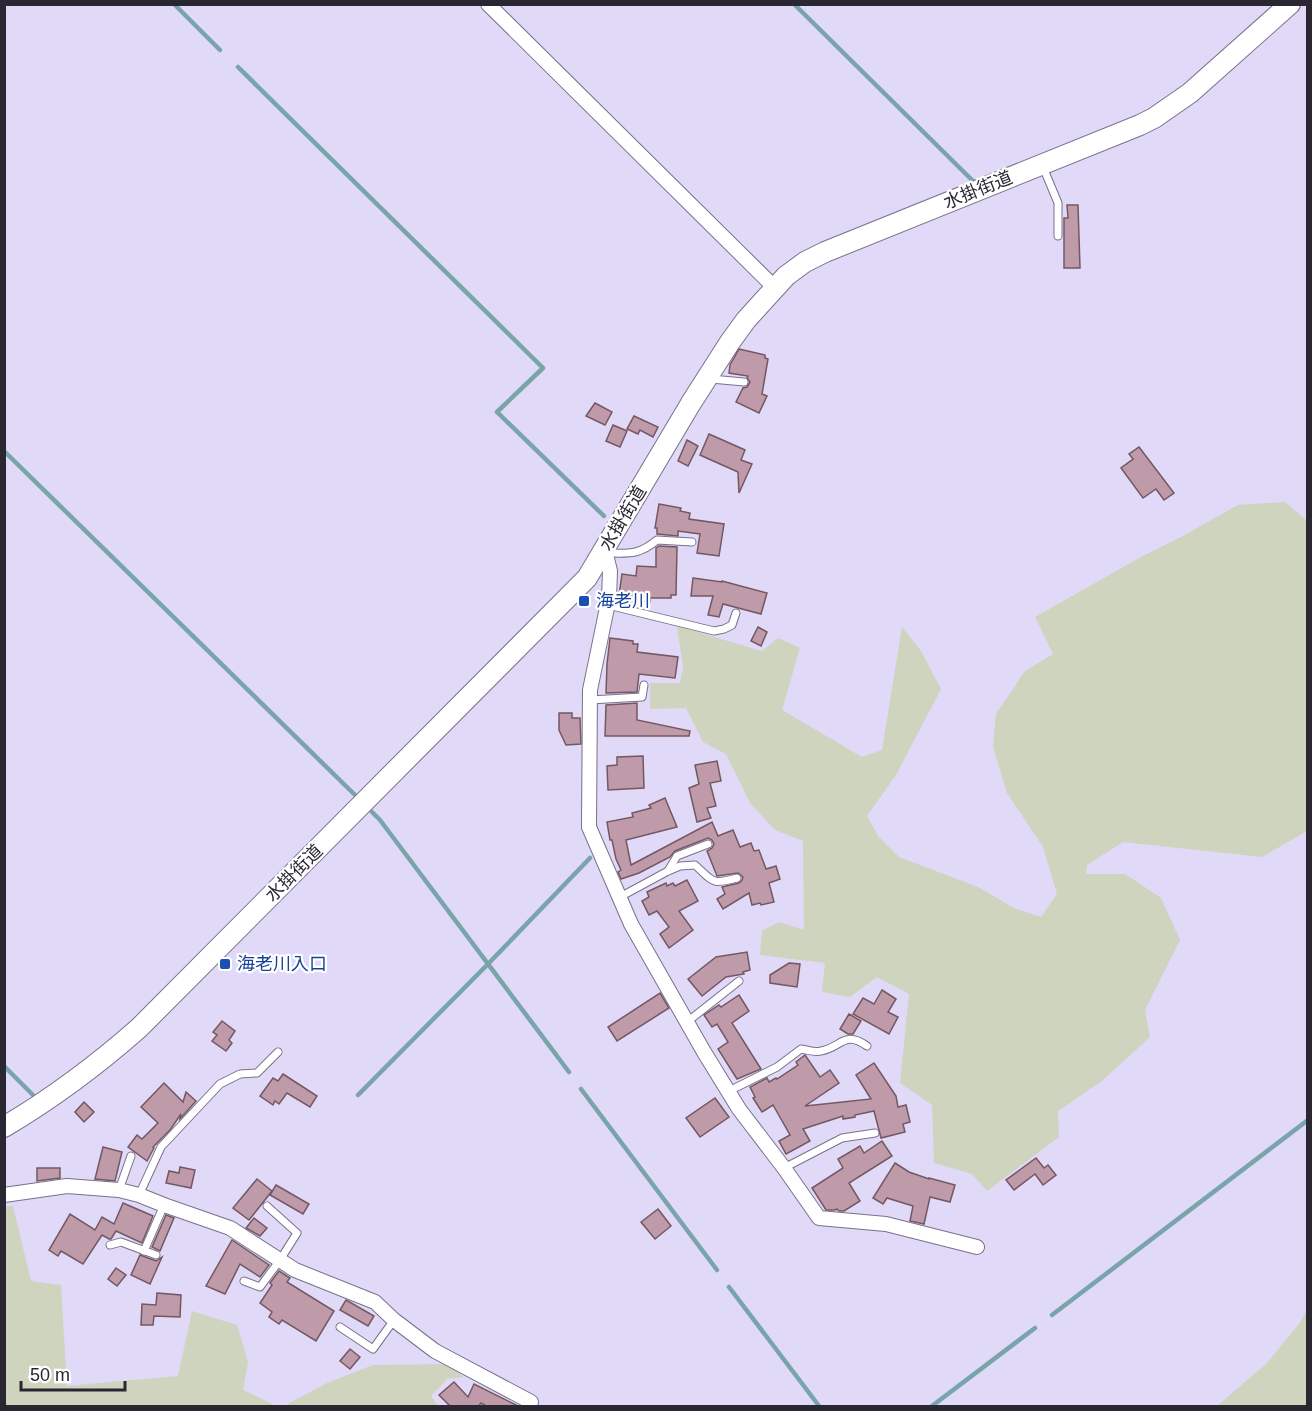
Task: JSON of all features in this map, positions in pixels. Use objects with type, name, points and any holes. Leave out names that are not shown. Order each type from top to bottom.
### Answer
[{"type":"main road","name":"水掛街道","points":[[4,1127],[72,1083],[139,1028],[587,578],[605,552],[730,342],[774,287],[786,276],[805,262],[825,252],[1140,125],[1190,93],[1290,4]]},
{"type":"street","points":[[488,4],[774,287]]},
{"type":"street","points":[[605,552],[610,571],[607,604],[590,690],[589,827],[631,924],[739,1109],[819,1218],[886,1224],[977,1247]]},
{"type":"street","points":[[4,1195],[67,1186],[119,1190],[230,1228],[295,1270],[375,1302],[394,1320],[435,1351],[529,1404]]},
{"type":"lane","points":[[1042,165],[1058,203],[1058,236]]},
{"type":"lane","points":[[707,378],[744,382]]},
{"type":"lane","points":[[605,552],[635,553],[647,549],[657,540],[692,542]]},
{"type":"lane","points":[[607,604],[714,631],[732,625],[736,613]]},
{"type":"lane","points":[[590,700],[642,697],[644,685]]},
{"type":"lane","points":[[668,871],[677,856],[708,844]]},
{"type":"lane","points":[[620,897],[680,866],[695,865],[714,881],[720,883],[737,878]]},
{"type":"lane","points":[[687,1022],[739,981]]},
{"type":"lane","points":[[729,1091],[777,1067],[801,1049],[819,1052],[832,1048],[844,1040],[857,1039],[867,1046]]},
{"type":"lane","points":[[139,1195],[161,1147],[220,1084],[240,1074],[257,1073],[278,1052]]},
{"type":"lane","points":[[784,1168],[842,1138],[875,1133]]},
{"type":"lane","points":[[119,1190],[131,1156]]},
{"type":"lane","points":[[144,1251],[164,1205]]},
{"type":"lane","points":[[244,1281],[260,1287],[297,1233],[267,1206]]},
{"type":"lane","points":[[110,1245],[121,1242],[156,1255]]},
{"type":"lane","points":[[340,1327],[373,1349],[394,1320]]},
{"type":"green space","points":[[1285,502],[1307,521],[1307,831],[1262,857],[1123,842],[1087,865],[1086,874],[1125,874],[1161,898],[1180,940],[1145,1010],[1150,1037],[1102,1081],[1058,1111],[1059,1137],[987,1191],[972,1174],[934,1163],[932,1105],[900,1083],[909,994],[877,977],[850,997],[822,992],[825,963],[760,955],[762,931],[779,922],[804,930],[803,841],[775,830],[750,803],[726,754],[703,742],[686,708],[650,709],[650,683],[680,683],[683,667],[677,626],[762,651],[778,638],[800,648],[782,710],[862,757],[882,750],[902,627],[921,651],[941,689],[896,775],[867,816],[878,836],[899,857],[978,887],[1014,908],[1041,917],[1057,894],[1043,847],[1007,793],[993,747],[996,714],[1025,671],[1053,654],[1035,617],[1238,505]]},
{"type":"green space","points":[[5,1206],[13,1206],[31,1281],[61,1285],[67,1386],[178,1376],[192,1311],[237,1325],[248,1362],[243,1390],[276,1406],[5,1406]]},
{"type":"green space","points":[[1307,1310],[1307,1406],[1217,1406],[1267,1363],[1299,1324]]},
{"type":"green space","points":[[449,1364],[463,1377],[447,1379],[431,1396],[438,1406],[284,1406],[327,1383],[373,1365]]},
{"type":"building","points":[[1067,205],[1078,205],[1080,268],[1064,268],[1064,218],[1068,218]]},
{"type":"building","points":[[739,349],[765,355],[768,359],[762,394],[767,396],[759,413],[736,402],[743,388],[747,387],[750,382],[748,376],[729,373],[730,365]]},
{"type":"building","points":[[595,403],[612,412],[605,425],[586,416]]},
{"type":"building","points":[[634,416],[658,427],[653,437],[640,430],[638,434],[627,429]]},
{"type":"building","points":[[613,425],[627,431],[620,447],[606,441]]},
{"type":"building","points":[[709,434],[745,450],[741,460],[752,464],[739,493],[738,472],[700,455]]},
{"type":"building","points":[[687,440],[698,446],[688,466],[678,461]]},
{"type":"building","points":[[1139,447],[1174,493],[1164,500],[1156,489],[1143,498],[1121,468],[1133,459],[1129,454]]},
{"type":"building","points":[[659,504],[681,508],[680,511],[690,513],[689,519],[724,524],[719,556],[697,553],[700,534],[678,531],[678,536],[657,534],[657,528],[655,528]]},
{"type":"building","points":[[659,546],[677,547],[676,595],[671,595],[671,598],[650,598],[650,602],[633,601],[634,597],[619,595],[622,574],[636,576],[637,566],[656,567],[656,548]]},
{"type":"building","points":[[693,578],[722,581],[767,593],[761,614],[723,604],[719,617],[708,615],[713,596],[691,596]]},
{"type":"building","points":[[758,627],[767,632],[761,646],[751,641]]},
{"type":"building","points":[[610,638],[633,641],[633,644],[638,644],[637,652],[678,657],[675,678],[639,674],[637,692],[606,693]]},
{"type":"building","points":[[637,703],[637,720],[690,731],[689,736],[605,736],[606,705]]},
{"type":"building","points":[[559,713],[572,713],[572,718],[580,718],[581,744],[566,745],[559,730]]},
{"type":"building","points":[[643,756],[644,788],[608,790],[607,766],[617,765],[617,757]]},
{"type":"building","points":[[717,761],[721,781],[710,783],[716,806],[707,808],[711,818],[697,822],[689,788],[699,784],[695,765]]},
{"type":"building","points":[[665,798],[677,827],[626,840],[631,865],[712,822],[718,836],[733,830],[740,847],[751,843],[754,851],[759,850],[766,869],[776,866],[780,879],[769,883],[774,902],[752,905],[749,893],[723,909],[717,899],[725,894],[722,887],[739,883],[743,877],[738,873],[717,876],[707,851],[714,844],[708,838],[675,851],[670,857],[639,873],[621,879],[618,872],[621,870],[612,840],[610,840],[607,822],[633,817],[632,813],[651,808],[649,805]]},
{"type":"building","points":[[687,880],[698,901],[679,911],[693,930],[669,948],[660,934],[669,927],[657,911],[649,915],[642,901],[649,897],[647,892],[666,883],[667,886],[673,883],[675,886]]},
{"type":"building","points":[[747,952],[750,970],[743,972],[744,974],[726,977],[702,996],[688,979],[716,957]]},
{"type":"building","points":[[789,963],[800,964],[797,987],[770,983],[770,975]]},
{"type":"building","points":[[882,990],[896,999],[888,1012],[898,1017],[889,1034],[853,1014],[863,998],[874,1004]]},
{"type":"building","points":[[660,993],[669,1008],[617,1041],[608,1027]]},
{"type":"building","points":[[739,995],[749,1011],[732,1023],[761,1069],[737,1079],[718,1049],[728,1042],[717,1024],[712,1027],[704,1015]]},
{"type":"building","points":[[849,1014],[861,1021],[853,1034],[840,1029]]},
{"type":"building","points":[[222,1021],[235,1031],[229,1040],[232,1043],[226,1051],[212,1041],[217,1035],[213,1032]]},
{"type":"building","points":[[805,1055],[820,1077],[830,1070],[839,1083],[805,1106],[871,1099],[856,1075],[874,1063],[896,1096],[898,1107],[906,1105],[910,1122],[903,1124],[905,1132],[881,1138],[874,1111],[843,1119],[843,1116],[803,1129],[810,1141],[786,1154],[779,1141],[790,1135],[773,1105],[762,1112],[753,1098],[755,1097],[750,1087],[767,1078],[769,1082],[777,1079],[798,1065],[796,1062]]},
{"type":"building","points":[[283,1074],[317,1096],[310,1107],[287,1093],[279,1104],[275,1101],[273,1105],[260,1096],[273,1078],[278,1081]]},
{"type":"building","points":[[164,1083],[183,1102],[186,1092],[196,1101],[180,1119],[181,1114],[170,1130],[153,1147],[147,1161],[128,1147],[137,1135],[142,1139],[158,1123],[141,1107]]},
{"type":"building","points":[[715,1098],[729,1117],[700,1137],[686,1118]]},
{"type":"building","points":[[84,1102],[94,1112],[84,1122],[75,1112]]},
{"type":"building","points":[[882,1141],[892,1156],[849,1183],[860,1201],[844,1211],[826,1210],[812,1188],[843,1168],[838,1159],[860,1146],[864,1153]]},
{"type":"building","points":[[103,1147],[122,1152],[115,1181],[95,1179]]},
{"type":"building","points":[[1036,1158],[1044,1168],[1048,1165],[1056,1175],[1043,1185],[1035,1174],[1014,1190],[1006,1180]]},
{"type":"building","points":[[895,1163],[909,1172],[955,1185],[950,1202],[930,1197],[924,1224],[910,1221],[913,1206],[887,1198],[883,1204],[873,1198]]},
{"type":"building","points":[[180,1167],[195,1170],[191,1188],[166,1183],[169,1171],[179,1173]]},
{"type":"building","points":[[37,1168],[60,1168],[60,1178],[37,1181]]},
{"type":"building","points":[[257,1179],[272,1191],[249,1220],[233,1208]]},
{"type":"building","points":[[276,1185],[309,1204],[303,1214],[270,1195]]},
{"type":"building","points":[[123,1203],[153,1216],[142,1243],[116,1231],[111,1239],[102,1235],[83,1264],[61,1251],[58,1256],[49,1250],[70,1214],[95,1230],[102,1217],[114,1224]]},
{"type":"building","points":[[658,1209],[671,1226],[655,1239],[641,1222]]},
{"type":"building","points":[[166,1215],[174,1218],[160,1251],[152,1247]]},
{"type":"building","points":[[254,1218],[267,1228],[260,1236],[246,1228]]},
{"type":"building","points":[[232,1240],[269,1265],[260,1277],[240,1264],[225,1294],[206,1286]]},
{"type":"building","points":[[140,1255],[156,1261],[162,1257],[150,1284],[131,1275]]},
{"type":"building","points":[[116,1268],[126,1275],[117,1286],[108,1279]]},
{"type":"building","points":[[279,1271],[290,1278],[287,1282],[334,1311],[316,1341],[282,1320],[279,1324],[269,1317],[272,1312],[260,1303]]},
{"type":"building","points":[[157,1293],[181,1295],[180,1317],[154,1316],[153,1325],[141,1325],[142,1304],[156,1305]]},
{"type":"building","points":[[346,1300],[374,1316],[368,1326],[340,1310]]},
{"type":"building","points":[[350,1349],[360,1357],[350,1369],[340,1361]]},
{"type":"building","points":[[454,1382],[468,1397],[474,1384],[520,1407],[488,1407],[481,1403],[478,1407],[451,1407],[439,1395]]},
{"type":"waterway","points":[[174,4],[220,50]]},
{"type":"waterway","points":[[794,4],[974,182]]},
{"type":"waterway","points":[[238,67],[543,368],[497,412],[604,516]]},
{"type":"waterway","points":[[4,451],[355,795]]},
{"type":"waterway","points":[[372,812],[569,1072]]},
{"type":"waterway","points":[[358,1095],[590,858]]},
{"type":"waterway","points":[[4,1066],[33,1095]]},
{"type":"waterway","points":[[581,1089],[717,1270]]},
{"type":"waterway","points":[[1052,1315],[1308,1120]]},
{"type":"waterway","points":[[729,1287],[819,1406]]},
{"type":"waterway","points":[[932,1406],[1035,1328]]},
{"type":"place","name":"海老川","points":[[584,601]]},
{"type":"place","name":"海老川入口","points":[[225,964]]}]
